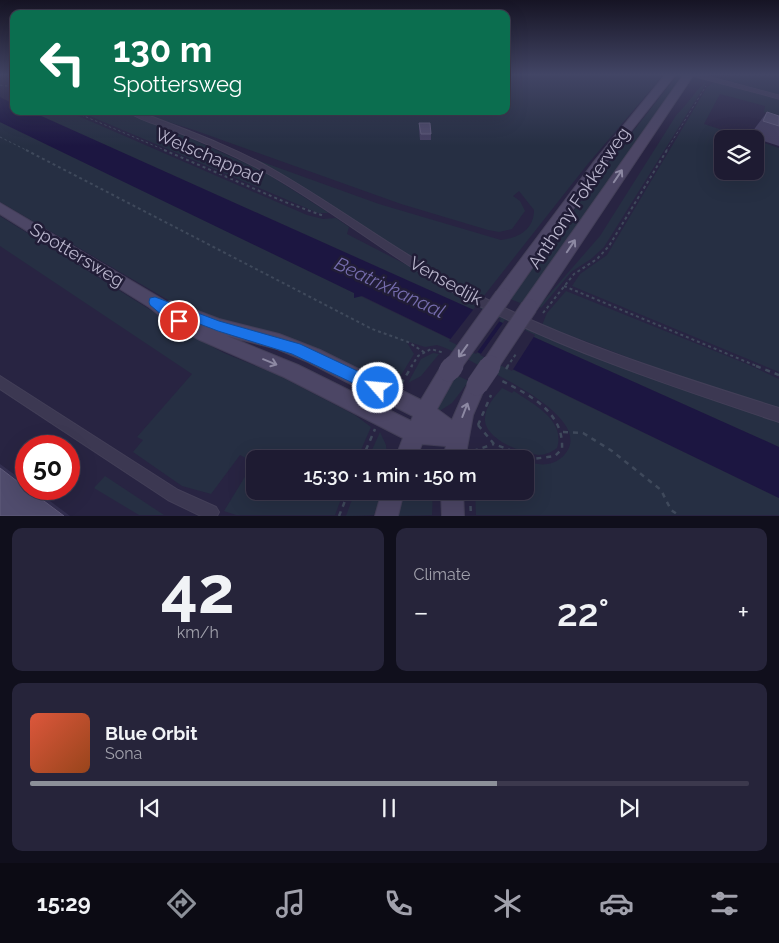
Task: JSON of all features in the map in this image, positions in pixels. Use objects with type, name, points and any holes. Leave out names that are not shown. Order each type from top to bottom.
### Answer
[{"type":"main road","name":"Anthony Fokkerweg","points":[[409,450],[425,412],[449,371],[597,166],[652,98]]},
{"type":"main road","name":"Anthony Fokkerweg","points":[[461,450],[457,436],[463,414],[484,389],[504,344],[536,310],[675,98]]},
{"type":"main road","name":"Spottersweg","points":[[0,208],[155,302],[189,327],[291,371],[416,434],[457,436]]},
{"type":"main road","name":"Spottersweg","points":[[155,302],[218,326],[279,342],[314,356],[425,412],[457,436]]},
{"type":"main road","points":[[386,516],[390,500]]},
{"type":"main road","points":[[452,500],[453,516]]},
{"type":"street","name":"Vensedijk","points":[[140,115],[241,156],[338,215],[413,265],[481,302],[544,331],[650,372],[779,415]]},
{"type":"street","points":[[0,382],[173,494],[210,514]]},
{"type":"path","points":[[536,310],[579,270],[597,259],[609,246],[698,98]]},
{"type":"path","name":"Welschappad","points":[[81,115],[316,215],[338,215]]},
{"type":"path","points":[[0,137],[372,330],[408,342],[424,352],[418,356],[400,384]]},
{"type":"path","points":[[564,286],[779,375]]},
{"type":"path","points":[[484,389],[484,408],[478,425],[494,444],[533,459],[542,460],[555,456],[562,449],[563,432],[583,433],[612,451],[661,490],[670,510],[680,516]]},
{"type":"path","points":[[366,450],[376,428]]},
{"type":"path","points":[[484,450],[494,444]]},
{"type":"path","points":[[339,516],[345,500]]},
{"type":"path","points":[[471,500],[472,516]]},
{"type":"shaded area","points":[[510,98],[644,98],[587,165],[483,297],[459,286],[408,256],[246,156],[379,204],[501,240],[519,235],[531,223],[534,210],[519,191],[513,196],[520,201],[525,211],[512,229],[499,232],[488,230],[401,204],[147,115],[510,115]]},
{"type":"shaded area","points":[[659,98],[666,98],[523,304],[510,299],[609,162]]},
{"type":"shaded area","points":[[691,98],[697,98],[604,247],[591,259],[571,272],[541,308],[539,306],[600,236],[677,114]]},
{"type":"shaded area","points":[[700,98],[718,98],[704,124],[722,130],[714,130],[714,180],[764,180],[764,143],[779,148],[779,372],[572,286],[580,274],[607,255]]},
{"type":"shaded area","points":[[735,98],[779,99],[779,117],[764,112],[765,106]]},
{"type":"shaded area","points":[[39,115],[76,115],[307,215],[323,219],[336,218],[349,227],[347,234],[541,334],[651,378],[779,420],[779,447]]},
{"type":"shaded area","points":[[87,115],[133,115],[190,138],[263,171],[329,213],[318,213]]},
{"type":"shaded area","points":[[0,122],[779,498],[779,515],[476,515],[475,500],[534,500],[534,463],[553,463],[561,458],[570,445],[568,431],[559,417],[527,392],[455,352],[437,345],[425,347],[406,341],[414,354],[395,385],[386,383],[187,311],[0,202]]},
{"type":"shaded area","points":[[0,216],[189,334],[224,353],[278,375],[355,415],[371,427],[361,450],[246,450],[246,458],[240,455],[211,494],[182,486],[133,452],[143,440],[137,437],[192,374],[0,246]]},
{"type":"shaded area","points":[[566,291],[747,364],[779,379],[779,409],[659,369],[542,325],[547,313]]},
{"type":"shaded area","points":[[433,353],[439,354],[421,376],[408,383],[421,359]]},
{"type":"shaded area","points":[[456,375],[469,381],[452,403],[438,412],[436,411]]},
{"type":"shaded area","points":[[502,388],[512,393],[514,391],[538,407],[557,429],[559,438],[557,448],[551,452],[539,455],[534,454],[534,450],[518,450],[505,444],[490,432],[486,425],[485,414],[491,402]]},
{"type":"shaded area","points":[[380,432],[386,450],[372,450]]},
{"type":"shaded area","points":[[246,475],[246,500],[341,500],[335,515],[236,515],[224,511]]},
{"type":"shaded area","points":[[105,476],[164,515],[139,515],[94,488]]},
{"type":"shaded area","points":[[352,500],[379,500],[374,515],[346,516]]},
{"type":"shaded area","points":[[401,500],[433,500],[432,515],[396,516]]},
{"type":"water","name":"Beatrixkanaal","points":[[0,98],[2,98],[10,102],[10,115],[39,115],[779,447],[779,498],[362,296],[354,298],[354,293],[0,122]]},
{"type":"pier","points":[[476,306],[501,319],[476,354],[449,341]]},
{"type":"pier","points":[[505,320],[535,335],[512,371],[480,355]]},
{"type":"building","points":[[767,112],[779,116],[779,126],[763,121]]},
{"type":"building","points":[[419,123],[430,123],[431,134],[421,134]]},
{"type":"building","points":[[0,468],[15,480],[15,500],[43,500],[64,516],[0,516]]},
{"type":"route","points":[[179,321],[155,302],[218,326],[295,348],[378,388]]}]
